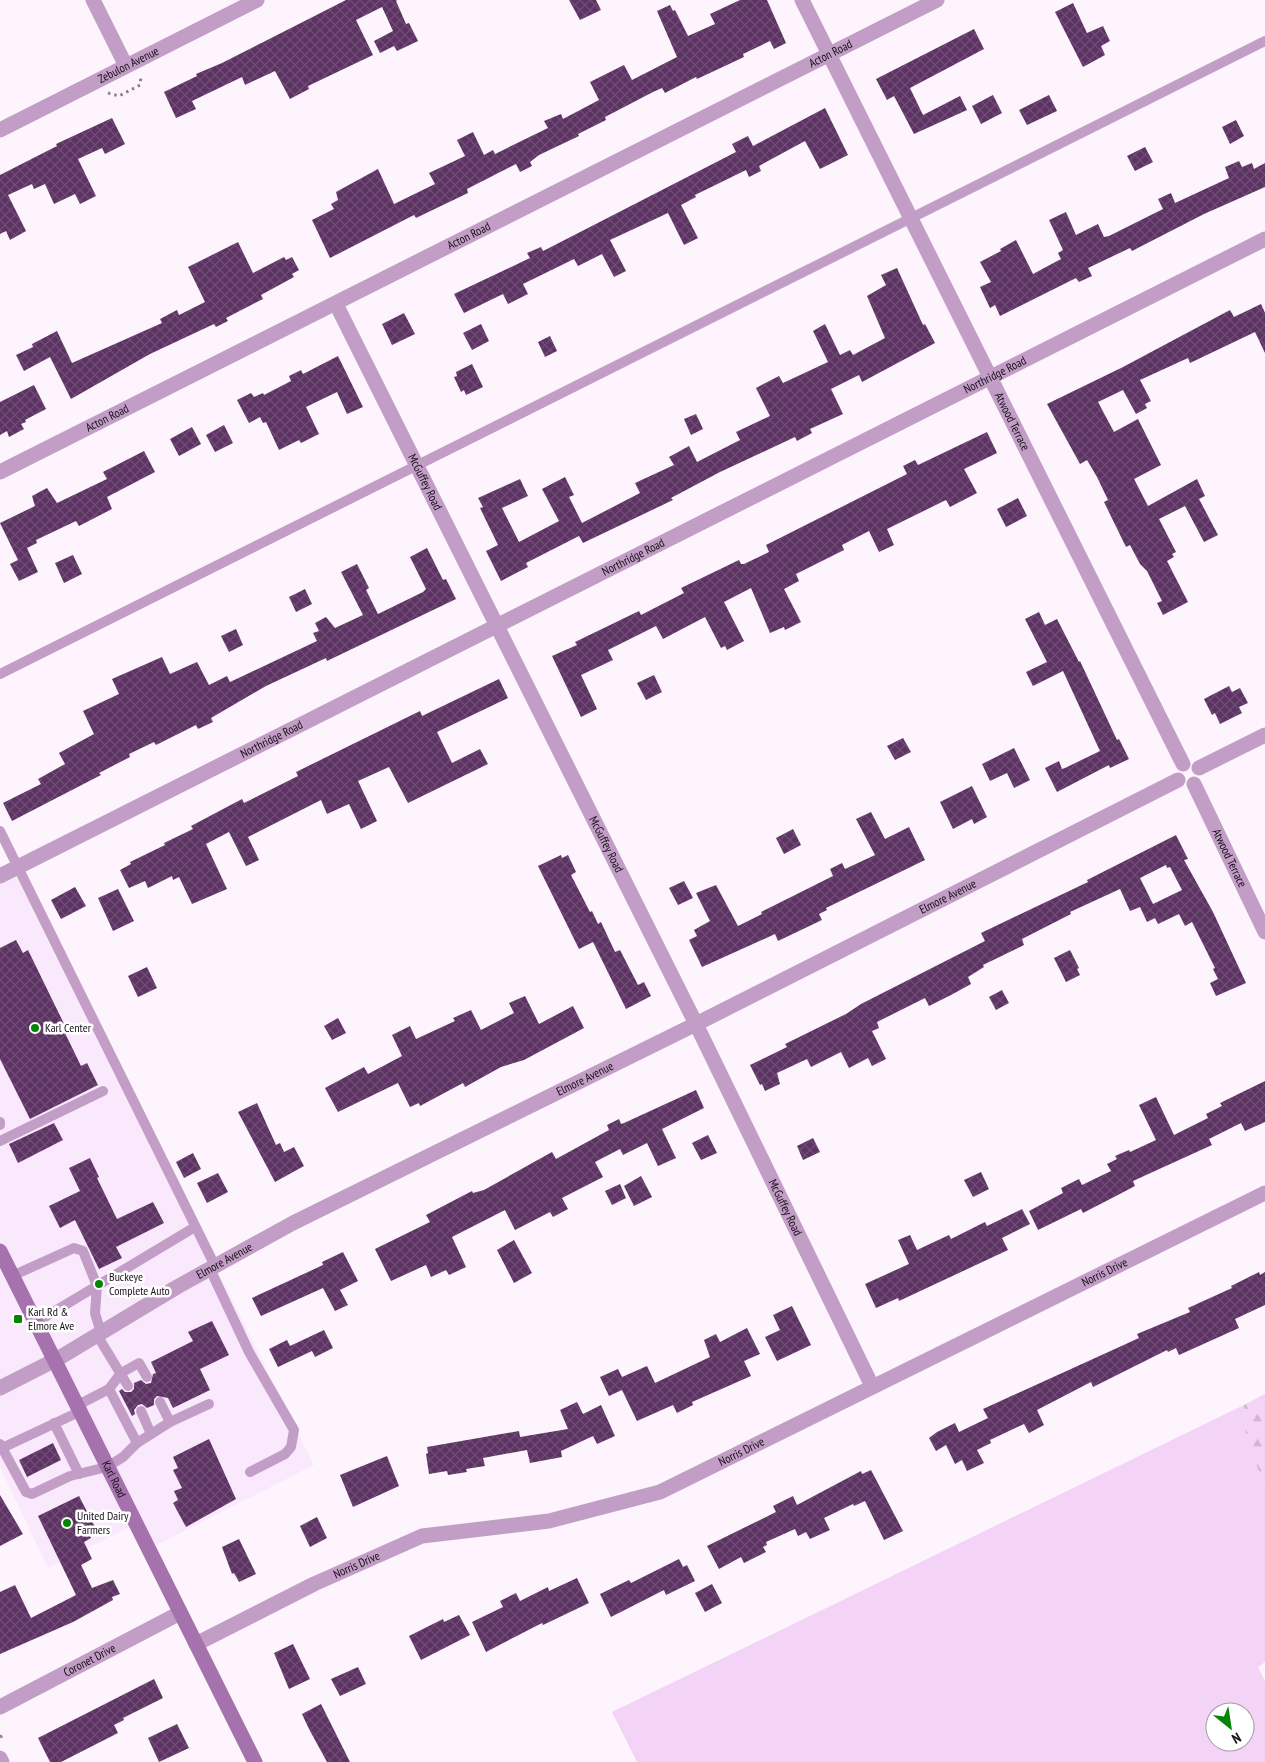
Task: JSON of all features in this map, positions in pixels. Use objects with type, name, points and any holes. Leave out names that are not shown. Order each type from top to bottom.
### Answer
[{"type":"main road","name":"Karl Road","points":[[0,1251],[255,1762]]},
{"type":"street","points":[[93,0],[126,66]]},
{"type":"street","name":"Zebulon Avenue","points":[[0,130],[257,0]]},
{"type":"street","name":"Atwood Terrace","points":[[802,0],[988,377],[1183,764]]},
{"type":"street","name":"Acton Road","points":[[0,472],[937,0]]},
{"type":"street","name":"Northridge Road","points":[[0,876],[1265,239]]},
{"type":"street","name":"McGuffey Road","points":[[336,304],[696,1024],[872,1386]]},
{"type":"street","points":[[1199,768],[1265,735]]},
{"type":"street","points":[[1192,763],[1199,768],[1200,777],[1194,784],[1186,785],[1178,780],[1178,771],[1183,764],[1192,763]]},
{"type":"street","name":"Elmore Avenue","points":[[0,1388],[53,1360],[293,1223],[696,1024],[1178,780]]},
{"type":"street","name":"Atwood Terrace","points":[[1194,784],[1265,932]]},
{"type":"street","name":"Norris Drive","points":[[196,1644],[314,1584],[422,1536],[549,1521],[660,1492],[1265,1193]]},
{"type":"street","name":"Coronet Drive","points":[[0,1706],[180,1613]]},
{"type":"street","points":[[0,1758],[2,1762]]},
{"type":"lane","points":[[0,674],[1265,40]]},
{"type":"lane","points":[[0,831],[195,1227],[250,1352],[294,1430],[291,1447],[285,1454],[250,1472]]},
{"type":"lane","points":[[0,1142],[103,1091]]},
{"type":"lane","points":[[35,1324],[195,1227]]},
{"type":"lane","points":[[12,1276],[74,1248],[83,1252],[97,1286],[94,1314],[99,1334],[128,1386]]},
{"type":"lane","points":[[147,1377],[139,1363],[121,1373],[109,1389],[78,1409],[54,1423],[1,1446],[26,1492],[32,1494],[79,1474],[107,1467],[122,1457],[137,1443],[170,1422],[209,1404]]},
{"type":"lane","points":[[109,1389],[137,1443]]},
{"type":"lane","points":[[160,1402],[170,1422]]},
{"type":"lane","points":[[141,1411],[151,1434]]},
{"type":"lane","points":[[54,1423],[79,1474]]},
{"type":"path","points":[[101,96],[112,93],[119,96],[140,85],[140,79],[146,74]]},
{"type":"shaded area","points":[[18,868],[314,1465],[147,1550],[134,1525],[48,1568],[0,1467],[0,877]]},
{"type":"green space","points":[[1265,1394],[1265,1485],[1246,1441],[1244,1405]]},
{"type":"green space","points":[[1244,1405],[1246,1441],[1265,1485],[1265,1662],[1258,1667],[1265,1681],[1265,1762],[637,1762],[612,1712]]},
{"type":"building","points":[[346,0],[397,0],[406,24],[409,23],[418,41],[397,51],[394,46],[380,53],[374,41],[393,31],[382,7],[356,20],[373,55],[308,86],[309,89],[290,99],[275,71],[245,85],[242,77],[192,101],[196,109],[176,118],[164,92],[197,76],[196,74],[222,63]]},
{"type":"building","points":[[569,0],[596,0],[601,10],[580,20]]},
{"type":"building","points":[[740,0],[767,0],[786,43],[774,49],[770,41],[743,54],[744,57],[697,79],[696,77],[665,93],[662,88],[653,92],[605,117],[606,120],[578,134],[579,136],[539,155],[530,162],[532,166],[520,172],[516,164],[467,189],[468,193],[416,218],[414,215],[330,258],[312,220],[334,209],[331,204],[338,200],[336,192],[378,169],[394,204],[435,184],[429,173],[465,156],[457,140],[473,132],[484,155],[493,150],[495,154],[548,128],[544,121],[561,114],[563,119],[599,100],[590,82],[624,65],[632,80],[677,57],[657,11],[670,5],[673,11],[675,10],[688,36],[715,24],[710,14]]},
{"type":"building","points":[[1073,3],[1087,33],[1103,26],[1110,41],[1101,46],[1105,55],[1083,67],[1055,12]]},
{"type":"building","points":[[974,29],[984,49],[910,88],[923,115],[960,96],[967,110],[914,134],[894,96],[887,100],[876,79]]},
{"type":"building","points":[[993,95],[1002,113],[981,124],[972,106]]},
{"type":"building","points":[[1049,95],[1057,111],[1027,125],[1019,110]]},
{"type":"building","points":[[825,108],[848,155],[820,169],[805,141],[759,166],[761,171],[749,177],[746,170],[695,195],[696,197],[681,205],[698,238],[684,245],[668,213],[610,240],[626,271],[614,277],[602,254],[578,266],[574,259],[523,284],[528,294],[508,304],[503,294],[464,313],[454,294],[530,258],[527,253],[541,247],[543,251],[736,152],[732,144],[748,136],[753,146]]},
{"type":"building","points":[[112,118],[125,144],[105,154],[102,148],[78,159],[96,196],[80,204],[75,194],[54,204],[45,184],[34,189],[32,184],[8,195],[26,231],[10,240],[6,231],[0,234],[0,175],[57,146],[56,144]]},
{"type":"building","points":[[1236,120],[1244,136],[1230,144],[1222,127]]},
{"type":"building","points":[[1145,147],[1153,162],[1135,171],[1127,156]]},
{"type":"building","points":[[1239,161],[1242,167],[1252,163],[1254,169],[1265,163],[1265,187],[1204,214],[1132,251],[1130,248],[1088,268],[1092,276],[1079,282],[1076,278],[1000,316],[995,305],[990,308],[980,287],[991,282],[980,262],[1001,251],[1000,249],[1016,240],[1033,274],[1061,259],[1058,253],[1063,250],[1049,220],[1066,212],[1076,235],[1098,224],[1104,237],[1109,236],[1163,209],[1158,199],[1171,193],[1175,203],[1229,178],[1225,167]]},
{"type":"building","points":[[238,242],[253,273],[284,257],[286,260],[292,257],[299,270],[292,274],[294,277],[261,295],[263,299],[226,318],[228,321],[216,327],[214,324],[150,354],[71,399],[50,357],[24,371],[16,355],[33,347],[32,344],[57,331],[72,363],[162,323],[160,319],[177,310],[179,315],[205,302],[188,267]]},
{"type":"building","points":[[897,268],[923,325],[925,324],[935,343],[862,382],[859,375],[831,389],[843,414],[810,429],[812,433],[797,441],[795,437],[720,472],[671,498],[673,500],[583,543],[579,536],[526,563],[528,567],[501,581],[486,551],[498,545],[480,508],[483,507],[478,498],[520,479],[528,496],[502,508],[519,542],[559,521],[542,489],[565,477],[574,495],[569,497],[582,523],[640,493],[635,483],[674,465],[669,457],[689,446],[697,462],[740,440],[736,432],[770,416],[756,388],[779,376],[783,383],[828,362],[813,331],[825,324],[840,355],[850,350],[853,355],[885,338],[867,296],[886,285],[881,275]]},
{"type":"building","points":[[1261,304],[1265,313],[1265,353],[1255,332],[1190,363],[1188,358],[1140,380],[1151,401],[1145,404],[1147,408],[1136,414],[1123,390],[1098,402],[1114,432],[1138,419],[1161,465],[1134,479],[1148,506],[1197,479],[1205,496],[1199,499],[1218,535],[1204,542],[1185,506],[1159,519],[1176,552],[1172,554],[1174,557],[1167,561],[1188,602],[1163,615],[1157,603],[1162,601],[1147,571],[1140,564],[1130,545],[1126,547],[1104,502],[1108,500],[1097,477],[1087,460],[1080,464],[1047,404],[1123,367],[1230,310],[1234,317]]},
{"type":"building","points":[[404,313],[415,334],[392,345],[382,324]]},
{"type":"building","points":[[481,324],[489,341],[472,350],[463,333]]},
{"type":"building","points":[[550,336],[557,351],[545,357],[538,342]]},
{"type":"building","points":[[338,356],[363,407],[347,414],[337,392],[306,407],[319,434],[301,443],[299,440],[279,450],[266,422],[263,423],[260,417],[249,423],[237,400],[251,393],[254,397],[263,393],[264,395],[291,381],[289,376],[301,370],[303,374]]},
{"type":"building","points":[[472,364],[483,387],[466,395],[464,390],[461,392],[454,377],[457,376],[456,372]]},
{"type":"building","points":[[34,385],[46,409],[25,420],[26,422],[21,424],[24,429],[9,437],[7,431],[0,435],[0,402]]},
{"type":"building","points":[[696,414],[703,429],[691,435],[684,419]]},
{"type":"building","points":[[224,425],[233,443],[215,452],[206,435]]},
{"type":"building","points":[[192,427],[201,444],[179,456],[170,439]]},
{"type":"building","points":[[987,432],[997,453],[964,469],[977,493],[950,507],[946,500],[887,529],[894,545],[879,552],[869,531],[842,545],[844,550],[796,574],[799,581],[784,589],[801,622],[785,630],[784,627],[770,633],[751,588],[724,602],[744,641],[727,650],[725,646],[721,648],[705,617],[663,639],[656,626],[608,650],[613,660],[581,675],[597,709],[581,717],[552,656],[577,645],[575,642],[639,611],[641,615],[684,593],[681,588],[739,560],[741,564],[744,564],[769,552],[766,545],[907,474],[903,466],[915,460],[918,465]]},
{"type":"building","points":[[144,451],[155,472],[107,497],[112,509],[79,526],[76,521],[36,540],[37,543],[27,548],[38,572],[19,581],[10,564],[18,560],[0,523],[35,506],[32,496],[47,488],[57,503],[107,479],[103,472]]},
{"type":"building","points":[[1018,498],[1027,516],[1006,527],[997,509]]},
{"type":"building","points":[[427,548],[443,580],[446,579],[456,599],[327,661],[326,658],[266,686],[211,718],[213,722],[198,729],[196,725],[156,745],[154,742],[129,754],[130,757],[99,773],[101,775],[12,821],[3,803],[41,784],[38,779],[65,764],[59,753],[94,734],[83,711],[119,694],[112,679],[162,657],[170,674],[197,662],[209,685],[227,676],[230,682],[317,641],[313,633],[319,631],[315,623],[326,617],[335,628],[363,615],[341,572],[357,564],[369,588],[366,590],[378,614],[423,592],[426,589],[410,557]]},
{"type":"building","points":[[73,555],[82,574],[64,583],[55,563]]},
{"type":"building","points":[[305,589],[312,604],[296,612],[289,597]]},
{"type":"building","points":[[1039,612],[1045,625],[1057,619],[1080,661],[1117,740],[1119,739],[1129,759],[1110,768],[1109,765],[1057,792],[1045,768],[1059,761],[1062,769],[1100,751],[1063,671],[1033,686],[1026,672],[1047,662],[1025,619]]},
{"type":"building","points":[[236,629],[243,645],[229,652],[221,636]]},
{"type":"building","points":[[654,675],[662,692],[646,700],[637,683]]},
{"type":"building","points":[[499,679],[508,698],[437,732],[452,763],[480,749],[488,764],[408,803],[389,767],[358,781],[377,821],[361,829],[349,804],[327,814],[321,800],[248,837],[259,860],[246,866],[229,832],[206,844],[227,889],[192,904],[179,877],[173,880],[172,876],[148,888],[145,881],[129,888],[120,870],[131,864],[130,862],[193,829],[191,826],[242,799],[244,803],[298,776],[296,772],[420,711],[422,716]]},
{"type":"building","points":[[1229,686],[1232,692],[1240,688],[1248,703],[1239,707],[1242,713],[1220,724],[1215,713],[1212,715],[1204,699]]},
{"type":"building","points":[[903,738],[911,752],[895,760],[887,746]]},
{"type":"building","points":[[1014,748],[1030,780],[1014,788],[1007,773],[990,781],[982,764]]},
{"type":"building","points":[[972,786],[987,817],[974,824],[972,819],[953,829],[940,802]]},
{"type":"building","points":[[871,812],[885,839],[909,827],[925,860],[826,908],[827,910],[819,914],[822,920],[778,941],[775,934],[702,967],[689,940],[697,936],[694,930],[710,921],[696,893],[716,885],[738,926],[762,914],[761,912],[833,876],[830,869],[842,863],[845,869],[875,855],[856,819]]},
{"type":"building","points":[[793,829],[801,845],[784,854],[776,838]]},
{"type":"building","points":[[1176,835],[1188,859],[1184,860],[1213,912],[1246,983],[1216,996],[1210,983],[1218,979],[1213,969],[1215,968],[1192,922],[1185,926],[1179,914],[1158,924],[1155,918],[1147,922],[1140,907],[1130,911],[1120,889],[1070,912],[1071,914],[1022,939],[1024,945],[983,965],[984,967],[968,977],[971,984],[951,995],[929,1006],[925,998],[877,1022],[879,1028],[872,1031],[886,1059],[872,1066],[868,1058],[849,1068],[841,1052],[811,1067],[807,1059],[777,1073],[780,1084],[765,1091],[762,1084],[760,1085],[750,1065],[787,1047],[785,1044],[985,941],[981,933],[1088,882],[1087,880]],"holes":[[[1166,865],[1167,868],[1170,867],[1182,890],[1153,904],[1140,878]]]},
{"type":"building","points":[[561,855],[562,858],[568,855],[576,872],[571,875],[590,912],[592,911],[598,924],[601,922],[615,952],[620,950],[638,985],[644,982],[651,996],[626,1009],[593,942],[579,949],[538,866]]},
{"type":"building","points":[[684,881],[693,898],[678,905],[669,888]]},
{"type":"building","points":[[75,887],[86,906],[61,919],[51,900]]},
{"type":"building","points":[[118,889],[134,921],[113,931],[98,898]]},
{"type":"building","name":"Karl Center","points":[[16,940],[23,953],[28,950],[67,1030],[64,1031],[81,1066],[87,1063],[98,1085],[30,1119],[0,1059],[0,948]]},
{"type":"building","points":[[1070,950],[1079,968],[1077,969],[1080,975],[1066,982],[1054,958]]},
{"type":"building","points":[[147,967],[157,988],[138,997],[128,976]]},
{"type":"building","points":[[1002,990],[1009,1003],[996,1010],[989,997]]},
{"type":"building","points":[[525,996],[539,1024],[573,1006],[584,1028],[524,1060],[501,1067],[465,1087],[463,1083],[420,1106],[419,1103],[410,1107],[398,1083],[338,1112],[325,1088],[364,1067],[368,1074],[402,1056],[392,1035],[410,1026],[416,1039],[455,1021],[453,1018],[471,1010],[481,1030],[514,1013],[509,1003]]},
{"type":"building","points":[[338,1018],[346,1033],[332,1040],[324,1026]]},
{"type":"building","points":[[1265,1081],[1265,1122],[1245,1131],[1241,1123],[1209,1139],[1212,1145],[1133,1181],[1135,1186],[1083,1213],[1081,1209],[1038,1230],[1029,1211],[1063,1193],[1061,1188],[1079,1179],[1082,1185],[1111,1171],[1107,1164],[1117,1159],[1115,1156],[1129,1150],[1130,1152],[1156,1140],[1139,1105],[1156,1097],[1174,1135],[1208,1118],[1206,1114],[1222,1106],[1220,1103]]},
{"type":"building","points":[[696,1090],[704,1108],[662,1129],[676,1158],[658,1166],[647,1143],[623,1155],[620,1149],[595,1162],[603,1177],[562,1198],[568,1209],[553,1217],[550,1212],[515,1230],[505,1210],[452,1237],[466,1267],[449,1275],[446,1270],[431,1277],[426,1265],[391,1281],[375,1249],[430,1222],[426,1215],[472,1191],[473,1193],[484,1190],[552,1152],[556,1159],[609,1130],[607,1125],[619,1119],[621,1124],[624,1123]]},
{"type":"building","points":[[257,1103],[276,1145],[280,1143],[284,1152],[294,1147],[304,1166],[275,1182],[238,1112]]},
{"type":"building","points":[[54,1123],[63,1140],[18,1163],[9,1144]]},
{"type":"building","points":[[708,1135],[717,1153],[701,1160],[692,1143]]},
{"type":"building","points":[[813,1138],[820,1152],[803,1160],[797,1146]]},
{"type":"building","points":[[193,1153],[201,1169],[184,1178],[176,1162]]},
{"type":"building","points":[[90,1158],[99,1177],[97,1178],[117,1219],[153,1202],[164,1223],[116,1247],[122,1258],[99,1269],[75,1220],[60,1228],[49,1206],[80,1191],[69,1168]]},
{"type":"building","points":[[981,1172],[989,1189],[973,1197],[964,1180]]},
{"type":"building","points":[[218,1173],[228,1192],[207,1203],[197,1183]]},
{"type":"building","points":[[641,1176],[652,1197],[634,1206],[624,1186]]},
{"type":"building","points":[[620,1184],[626,1198],[612,1205],[605,1191]]},
{"type":"building","points":[[1022,1209],[1030,1224],[1002,1238],[1008,1250],[899,1301],[898,1298],[876,1308],[865,1284],[909,1264],[898,1240],[910,1235],[917,1250],[949,1235],[951,1239],[985,1222],[987,1226]]},
{"type":"building","points":[[514,1240],[532,1273],[514,1283],[497,1250]]},
{"type":"building","points":[[343,1252],[358,1281],[340,1290],[348,1305],[335,1311],[323,1288],[261,1316],[252,1298],[323,1265],[322,1262]]},
{"type":"building","points":[[1259,1272],[1260,1275],[1265,1272],[1265,1305],[1235,1319],[1239,1328],[1179,1355],[1176,1348],[1168,1352],[1167,1350],[1093,1387],[1091,1382],[1037,1410],[1044,1425],[1029,1433],[1024,1424],[990,1440],[991,1443],[977,1450],[984,1463],[967,1471],[962,1460],[955,1464],[946,1445],[936,1451],[929,1438],[955,1423],[959,1432],[988,1418],[983,1409],[1139,1338],[1137,1334],[1190,1312],[1188,1308],[1232,1288],[1231,1286]]},
{"type":"building","points":[[792,1306],[811,1345],[777,1361],[765,1337],[780,1330],[773,1315]]},
{"type":"building","points":[[212,1321],[229,1355],[200,1369],[210,1390],[173,1408],[168,1398],[157,1396],[154,1399],[154,1405],[147,1408],[142,1404],[138,1405],[134,1410],[135,1414],[132,1416],[119,1391],[122,1389],[125,1392],[131,1392],[134,1389],[134,1383],[141,1380],[146,1384],[151,1383],[153,1374],[156,1373],[151,1362],[193,1341],[188,1332]]},
{"type":"building","points":[[747,1328],[760,1354],[744,1361],[751,1376],[692,1402],[693,1405],[677,1413],[673,1405],[637,1421],[622,1390],[609,1396],[600,1377],[618,1369],[622,1377],[647,1366],[655,1383],[710,1357],[704,1340],[716,1334],[720,1342]]},
{"type":"building","points":[[324,1330],[333,1348],[315,1357],[312,1351],[278,1367],[269,1349],[287,1340],[290,1346]]},
{"type":"building","points":[[577,1402],[583,1414],[601,1405],[615,1436],[597,1444],[593,1436],[561,1451],[562,1457],[530,1463],[527,1450],[483,1458],[485,1466],[466,1469],[467,1472],[448,1475],[447,1471],[429,1474],[426,1454],[428,1453],[427,1447],[519,1431],[520,1437],[568,1429],[560,1410]]},
{"type":"building","points":[[209,1439],[236,1499],[186,1527],[173,1503],[178,1500],[174,1491],[182,1488],[173,1470],[178,1468],[173,1457]]},
{"type":"building","points":[[53,1443],[61,1460],[27,1477],[19,1460]]},
{"type":"building","points":[[387,1456],[399,1486],[353,1507],[340,1475]]},
{"type":"building","points":[[871,1470],[903,1531],[884,1540],[865,1501],[854,1506],[853,1504],[824,1518],[830,1530],[810,1539],[806,1532],[798,1536],[795,1529],[766,1542],[767,1545],[763,1547],[766,1552],[744,1563],[741,1557],[719,1569],[707,1546],[776,1512],[773,1506],[793,1496],[797,1505],[861,1471],[862,1474]]},
{"type":"building","points":[[0,1495],[23,1534],[0,1546]]},
{"type":"building","points":[[79,1496],[96,1529],[88,1532],[91,1538],[84,1542],[92,1559],[81,1565],[92,1588],[113,1580],[120,1594],[112,1597],[113,1600],[73,1622],[0,1654],[0,1592],[15,1585],[31,1618],[76,1595],[38,1516]]},
{"type":"building","points":[[317,1517],[327,1538],[310,1547],[300,1526]]},
{"type":"building","points":[[239,1539],[256,1574],[239,1582],[234,1573],[232,1574],[222,1547]]},
{"type":"building","points":[[679,1559],[683,1567],[687,1565],[695,1581],[666,1595],[664,1590],[611,1617],[600,1594],[629,1580],[631,1583]]},
{"type":"building","points":[[577,1578],[589,1603],[543,1625],[542,1623],[486,1652],[472,1622],[503,1607],[500,1601],[516,1593],[520,1601],[548,1587],[549,1591]]},
{"type":"building","points":[[712,1584],[722,1603],[705,1612],[695,1593]]},
{"type":"building","points":[[459,1615],[470,1635],[421,1660],[409,1636],[443,1619],[444,1622]]},
{"type":"building","points":[[293,1644],[310,1679],[289,1689],[274,1653]]},
{"type":"building","points":[[358,1667],[366,1684],[340,1696],[331,1679]]},
{"type":"building","points":[[154,1679],[163,1698],[123,1718],[124,1720],[114,1725],[118,1733],[61,1762],[50,1762],[38,1738]]},
{"type":"building","points":[[321,1704],[350,1762],[327,1762],[309,1729],[302,1714]]},
{"type":"building","points":[[177,1724],[189,1748],[159,1762],[148,1738]]},
{"type":"place","name":"Karl Center","points":[[35,1028]]},
{"type":"place","name":"Buckeye Complete Auto","points":[[99,1284]]},
{"type":"place","name":"Karl Rd & Elmore Ave","points":[[18,1319]]},
{"type":"place","name":"United Dairy Farmers","points":[[67,1523]]}]
